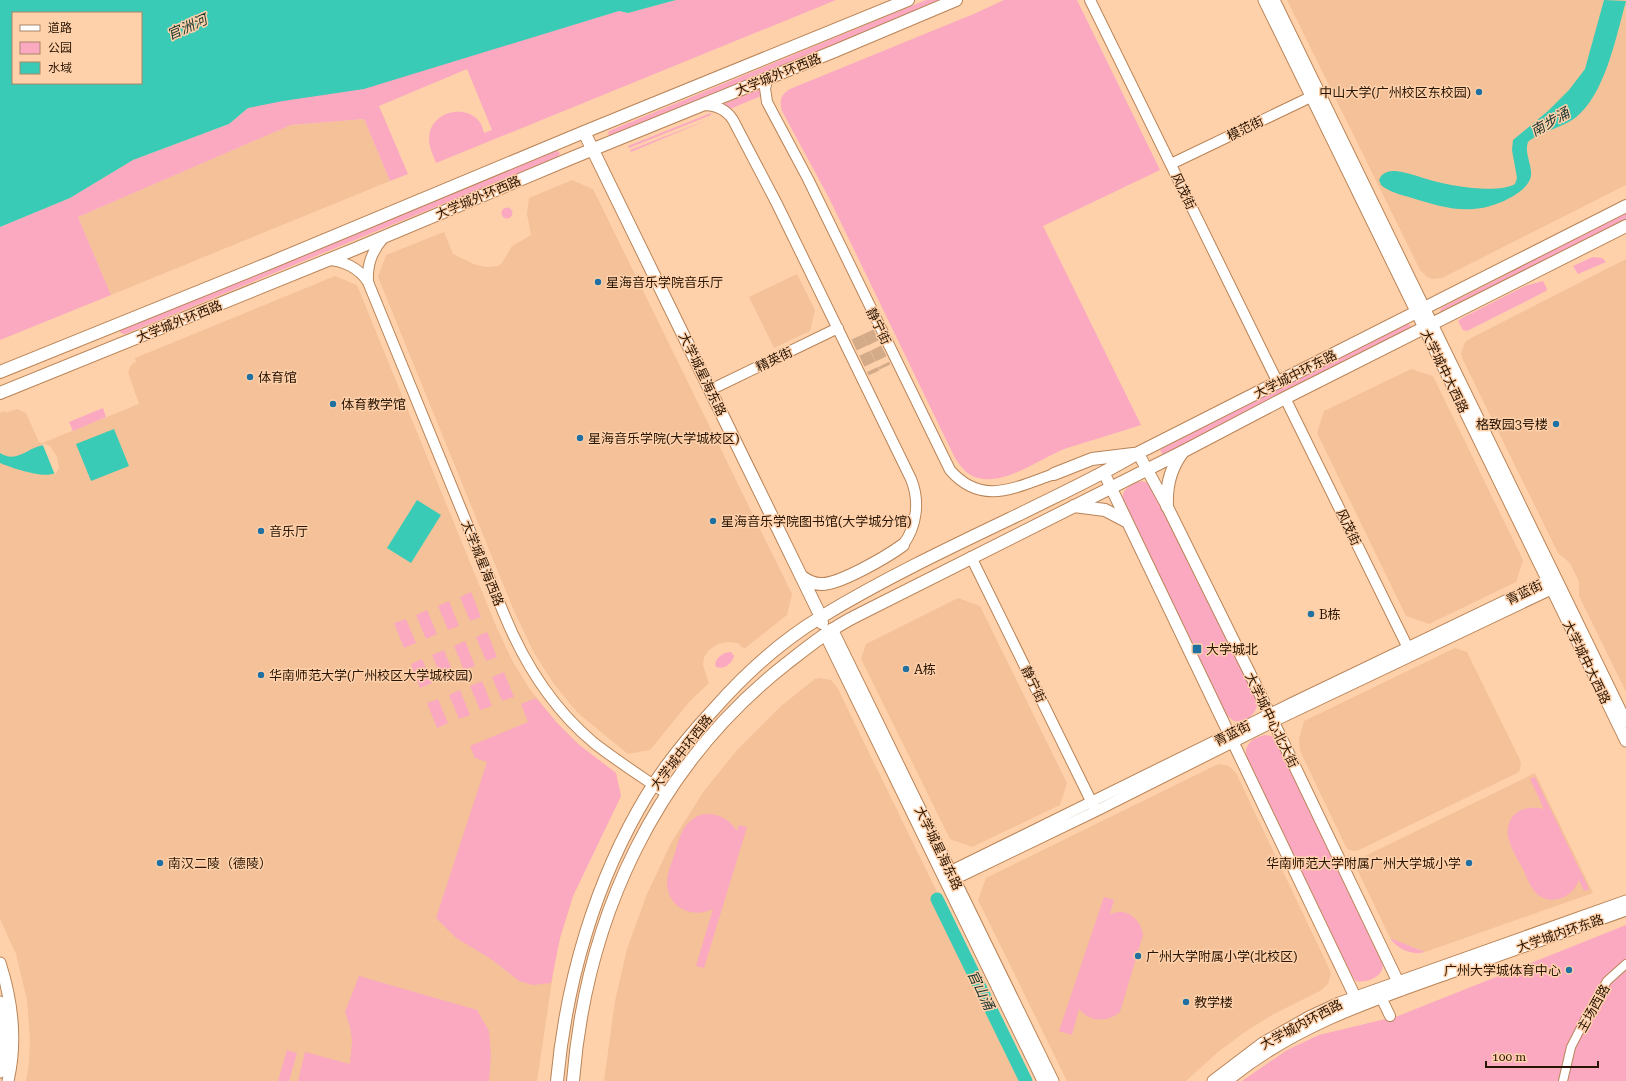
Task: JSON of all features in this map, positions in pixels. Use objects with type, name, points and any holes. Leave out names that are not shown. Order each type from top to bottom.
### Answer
[{"type":"main road","name":"大学城外环西路","points":[[0,372],[280,259],[557,143],[908,0]]},
{"type":"main road","name":"大学城外环西路","points":[[0,393],[956,0]]},
{"type":"main road","name":"大学城中大西路","points":[[1264,0],[1315,95],[1421,311],[1626,741]]},
{"type":"main road","name":"大学城中大西路","points":[[1274,0],[1315,95]]},
{"type":"main road","name":"大学城星海东路","points":[[584,132],[828,632],[1053,1081]]},
{"type":"main road","points":[[557,143],[564,152],[565,160]]},
{"type":"main road","name":"大学城中环东路","points":[[963,541],[1104,473],[1138,453],[1626,206]]},
{"type":"main road","name":"大学城中环东路","points":[[971,557],[1111,488],[1626,226]]},
{"type":"main road","points":[[1167,506],[1168,479],[1175,463],[1184,451]]},
{"type":"main road","points":[[1054,474],[1092,460],[1138,453]]},
{"type":"main road","name":"大学城中心北大街","points":[[1138,453],[1167,506],[1272,718],[1400,985]]},
{"type":"main road","points":[[1104,473],[1357,1001]]},
{"type":"main road","points":[[1073,506],[1105,510],[1126,521]]},
{"type":"main road","name":"大学城中环西路","points":[[557,1081],[566,1014],[581,951],[602,888],[626,834],[654,785],[688,738],[730,691],[780,647],[821,617],[900,573],[963,541]]},
{"type":"main road","points":[[802,576],[816,584],[834,582],[890,554],[903,545]]},
{"type":"main road","name":"大学城中环西路","points":[[573,1081],[581,1017],[596,955],[617,894],[640,840],[666,794],[697,751],[732,712],[767,679],[828,632],[971,557]]},
{"type":"main road","name":"大学城中大西路","points":[[1552,583],[1626,722]]},
{"type":"main road","points":[[626,834],[634,835],[640,840]]},
{"type":"main road","name":"大学城星海东路","points":[[950,877],[1043,1081]]},
{"type":"main road","name":"大学城内环东路","points":[[1400,985],[1626,901]]},
{"type":"main road","name":"大学城内环东路","points":[[1400,985],[1626,910]]},
{"type":"main road","points":[[0,963],[8,991],[12,1017],[12,1046],[8,1081]]},
{"type":"main road","name":"大学城内环西路","points":[[1213,1081],[1249,1052],[1277,1034],[1319,1012],[1357,1001],[1400,985]]},
{"type":"main road","name":"大学城内环西路","points":[[1227,1081],[1254,1060],[1281,1042],[1357,1001]]},
{"type":"main road","points":[[0,1002],[3,1038],[0,1072]]},
{"type":"street","name":"风茂街","points":[[1090,0],[1278,383]]},
{"type":"street","name":"静宁街","points":[[768,78],[765,88],[767,102],[808,179],[950,470],[970,487],[992,492],[1003,491],[1054,474]]},
{"type":"street","name":"模范街","points":[[1171,164],[1315,95]]},
{"type":"street","points":[[701,105],[718,107],[723,109],[730,116],[774,197],[909,473],[916,490],[917,503],[915,518],[908,538],[903,545]]},
{"type":"street","name":"大学城星海西路","points":[[368,282],[370,260],[379,243],[385,236]]},
{"type":"street","name":"大学城星海西路","points":[[326,260],[337,261],[355,268],[368,282],[523,657],[549,696],[575,725],[599,747],[666,794]]},
{"type":"street","name":"精英街","points":[[710,390],[838,328]]},
{"type":"street","name":"风茂街","points":[[1286,398],[1410,652]]},
{"type":"street","name":"静宁街","points":[[971,557],[1094,807]]},
{"type":"street","name":"青蓝街","points":[[950,877],[1272,718],[1552,583]]},
{"type":"street","name":"主场西路","points":[[1563,1081],[1572,1047],[1588,1014],[1607,981],[1626,964]]},
{"type":"street","points":[[1379,993],[1390,1016]]},
{"type":"shaded area","name":"中山大学(广州校区东校园)","points":[[1287,0],[1626,0],[1626,185],[1442,278],[1432,279],[1427,277],[1420,270]]},
{"type":"shaded area","points":[[364,119],[390,181],[111,295],[78,217],[291,125]]},
{"type":"shaded area","name":"星海音乐学院(大学城校区)","points":[[572,180],[593,189],[792,594],[787,615],[744,649],[738,643],[728,642],[718,644],[709,650],[704,657],[703,665],[709,683],[690,701],[650,750],[628,754],[579,714],[554,684],[534,653],[514,611],[378,277],[386,255],[444,232],[453,254],[476,265],[488,267],[498,266],[502,263],[512,246],[531,235],[527,214],[529,198]]},
{"type":"shaded area","points":[[1626,259],[1626,692],[1579,596],[1579,582],[1570,563],[1558,553],[1463,360],[1461,353],[1465,342],[1471,338]]},
{"type":"shaded area","points":[[797,274],[815,310],[810,331],[774,348],[749,297]]},
{"type":"shaded area","name":"华南师范大学(广州校区大学城校园)","points":[[335,276],[357,285],[496,626],[513,662],[529,688],[557,723],[585,750],[616,773],[621,796],[573,896],[560,938],[555,961],[537,1081],[26,1081],[29,1064],[30,1040],[27,1000],[16,954],[0,919],[0,413],[5,411],[6,413],[17,409],[26,413],[39,442],[42,443],[139,404],[128,372],[132,364],[136,362],[135,358]]},
{"type":"shaded area","points":[[1411,369],[1433,376],[1523,560],[1516,582],[1429,624],[1406,616],[1317,433],[1324,411]]},
{"type":"shaded area","points":[[958,598],[980,606],[1067,783],[1060,805],[972,847],[950,839],[861,659],[866,644]]},
{"type":"shaded area","points":[[1455,648],[1467,652],[1521,762],[1520,770],[1517,773],[1359,850],[1349,850],[1346,847],[1300,751],[1299,739],[1304,721]]},
{"type":"shaded area","points":[[819,678],[831,680],[837,687],[939,896],[934,900],[1022,1081],[604,1081],[615,1001],[627,949],[647,894],[671,843],[704,791],[738,749],[781,706],[815,679]]},
{"type":"shaded area","points":[[1220,764],[1229,766],[1236,773],[1328,966],[1331,974],[1328,984],[1320,991],[1272,1015],[1245,1032],[1218,1052],[1186,1081],[1067,1081],[978,900],[986,878]]},
{"type":"shaded area","name":"华南师范大学附属广州大学城小学","points":[[1535,773],[1593,893],[1425,952],[1390,938],[1357,869],[1361,858]]},
{"type":"green space","points":[[676,0],[836,0],[436,163],[430,148],[429,139],[431,128],[437,120],[445,115],[455,112],[464,112],[473,116],[480,123],[484,133],[492,130],[467,69],[379,106],[408,174],[390,181],[364,119],[291,125],[78,217],[111,295],[0,340],[0,227],[70,198],[133,160],[229,124],[248,108],[513,43],[619,11],[628,13]]},
{"type":"green space","points":[[926,0],[942,0],[610,136],[608,134],[609,131]]},
{"type":"green space","points":[[1004,0],[1077,0],[1160,170],[1043,226],[1141,425],[1067,448],[1005,477],[984,479],[974,477],[966,472],[954,456],[829,198],[782,111],[781,101],[785,93],[790,89],[976,13]]},
{"type":"green space","points":[[760,89],[761,96],[730,109],[724,104]]},
{"type":"green space","points":[[711,113],[711,115],[629,148],[628,146]]},
{"type":"green space","points":[[712,118],[631,152],[630,150]]},
{"type":"green space","points":[[556,150],[560,153],[558,157],[125,334],[120,332],[120,329]]},
{"type":"green space","points":[[507,207],[511,209],[513,213],[511,217],[507,219],[503,217],[501,213],[503,209]]},
{"type":"green space","points":[[1626,212],[1626,221],[1440,312],[1441,308],[1502,277],[1534,258]]},
{"type":"green space","points":[[1593,257],[1602,258],[1606,262],[1578,274],[1573,266]]},
{"type":"green space","points":[[1543,281],[1547,289],[1546,291],[1467,331],[1463,330],[1458,321],[1525,286]]},
{"type":"green space","points":[[1407,323],[1411,326],[1409,329],[1163,455],[1160,450],[1238,408]]},
{"type":"green space","points":[[103,408],[106,417],[73,431],[69,422]]},
{"type":"green space","points":[[615,432],[619,432],[621,433],[621,441],[615,442],[612,439],[612,435]]},
{"type":"green space","points":[[1142,481],[1148,483],[1153,488],[1257,700],[1254,713],[1247,719],[1234,721],[1226,715],[1123,502],[1123,494],[1127,488]]},
{"type":"green space","points":[[471,592],[481,617],[470,621],[460,597]]},
{"type":"green space","points":[[449,601],[459,626],[448,630],[438,606]]},
{"type":"green space","points":[[427,610],[437,634],[426,639],[416,615]]},
{"type":"green space","points":[[406,619],[416,643],[404,648],[394,623]]},
{"type":"green space","points":[[487,632],[497,657],[486,661],[476,637]]},
{"type":"green space","points":[[465,641],[475,666],[464,670],[454,646]]},
{"type":"green space","points":[[444,650],[454,675],[442,679],[432,655]]},
{"type":"green space","points":[[731,652],[734,656],[730,664],[722,668],[716,667],[715,664],[719,657],[725,653]]},
{"type":"green space","points":[[422,659],[432,683],[420,688],[411,664]]},
{"type":"green space","points":[[504,672],[514,697],[502,701],[492,677]]},
{"type":"green space","points":[[482,681],[492,706],[480,710],[470,686]]},
{"type":"green space","points":[[460,690],[470,715],[459,719],[449,695]]},
{"type":"green space","points":[[536,698],[557,723],[578,744],[616,773],[621,796],[573,896],[560,938],[551,983],[533,985],[519,981],[491,959],[456,938],[436,918],[487,762],[475,758],[470,746],[528,722],[521,704]]},
{"type":"green space","points":[[438,699],[448,723],[437,728],[427,703]]},
{"type":"green space","points":[[1265,735],[1272,736],[1277,742],[1382,962],[1382,971],[1375,978],[1360,982],[1356,981],[1352,976],[1246,756],[1248,745],[1257,737]]},
{"type":"green space","points":[[1535,777],[1589,889],[1584,891],[1579,880],[1576,887],[1571,892],[1560,899],[1547,899],[1541,897],[1535,892],[1510,844],[1508,836],[1510,821],[1518,812],[1523,809],[1530,808],[1544,809],[1530,779]]},
{"type":"green space","points":[[704,814],[719,816],[727,820],[737,831],[739,825],[747,827],[704,968],[696,966],[713,909],[697,913],[682,909],[676,905],[672,899],[668,892],[667,883],[670,868],[681,834],[687,824],[697,816]]},
{"type":"green space","points":[[1104,897],[1114,900],[1110,914],[1122,912],[1131,915],[1137,920],[1143,935],[1120,1012],[1115,1016],[1098,1020],[1093,1019],[1079,1009],[1072,1035],[1059,1031]]},
{"type":"green space","name":"广州大学城体育中心","points":[[1626,925],[1626,1081],[1242,1081],[1287,1050],[1319,1035],[1398,1016]]},
{"type":"green space","points":[[1390,938],[1425,952],[1415,953],[1406,951],[1393,942]]},
{"type":"green space","points":[[359,976],[477,1010],[489,1031],[491,1055],[489,1081],[298,1081],[305,1052],[350,1064],[352,1041],[350,1027],[345,1012]]},
{"type":"green space","points":[[287,1050],[297,1053],[289,1081],[278,1081]]},
{"type":"water","name":"官洲河","points":[[0,0],[676,0],[628,13],[619,11],[364,89],[283,101],[248,108],[229,124],[133,160],[70,198],[0,227]]},
{"type":"water","name":"南步涌","points":[[1604,0],[1626,1],[1613,48],[1602,80],[1585,108],[1575,118],[1528,142],[1527,152],[1531,168],[1530,178],[1526,186],[1514,196],[1492,206],[1458,209],[1436,205],[1400,194],[1388,190],[1381,185],[1379,180],[1381,176],[1391,171],[1408,173],[1461,187],[1485,189],[1507,187],[1515,184],[1517,178],[1512,150],[1513,140],[1548,111],[1569,90],[1585,69]]},
{"type":"water","points":[[114,429],[129,466],[91,481],[76,444]]},
{"type":"water","points":[[44,445],[55,473],[43,475],[36,474],[0,463],[0,453],[12,457]]},
{"type":"water","points":[[417,500],[441,515],[411,563],[387,548]]},
{"type":"pier","points":[[42,443],[50,446],[57,457],[59,468],[55,475]]},
{"type":"waterway","name":"官山涌","points":[[937,899],[1026,1081]]},
{"type":"tunnel","points":[[868,332],[885,367]]},
{"type":"tunnel","points":[[857,337],[874,373]]},
{"type":"place","name":"中山大学(广州校区东校园)","points":[[1479,92]]},
{"type":"place","name":"星海音乐学院音乐厅","points":[[598,282]]},
{"type":"place","name":"体育馆","points":[[250,377]]},
{"type":"place","name":"体育教学馆","points":[[333,404]]},
{"type":"place","name":"格致园3号楼","points":[[1556,424]]},
{"type":"place","name":"星海音乐学院(大学城校区)","points":[[580,438]]},
{"type":"place","name":"星海音乐学院图书馆(大学城分馆)","points":[[713,521]]},
{"type":"place","name":"音乐厅","points":[[261,531]]},
{"type":"place","name":"B栋","points":[[1311,614]]},
{"type":"place","name":"大学城北","points":[[1197,649]]},
{"type":"place","name":"A栋","points":[[906,669]]},
{"type":"place","name":"华南师范大学(广州校区大学城校园)","points":[[261,675]]},
{"type":"place","name":"南汉二陵（德陵）","points":[[160,863]]},
{"type":"place","name":"华南师范大学附属广州大学城小学","points":[[1469,863]]},
{"type":"place","name":"广州大学附属小学(北校区)","points":[[1138,956]]},
{"type":"place","name":"广州大学城体育中心","points":[[1569,970]]},
{"type":"place","name":"教学楼","points":[[1186,1002]]}]
